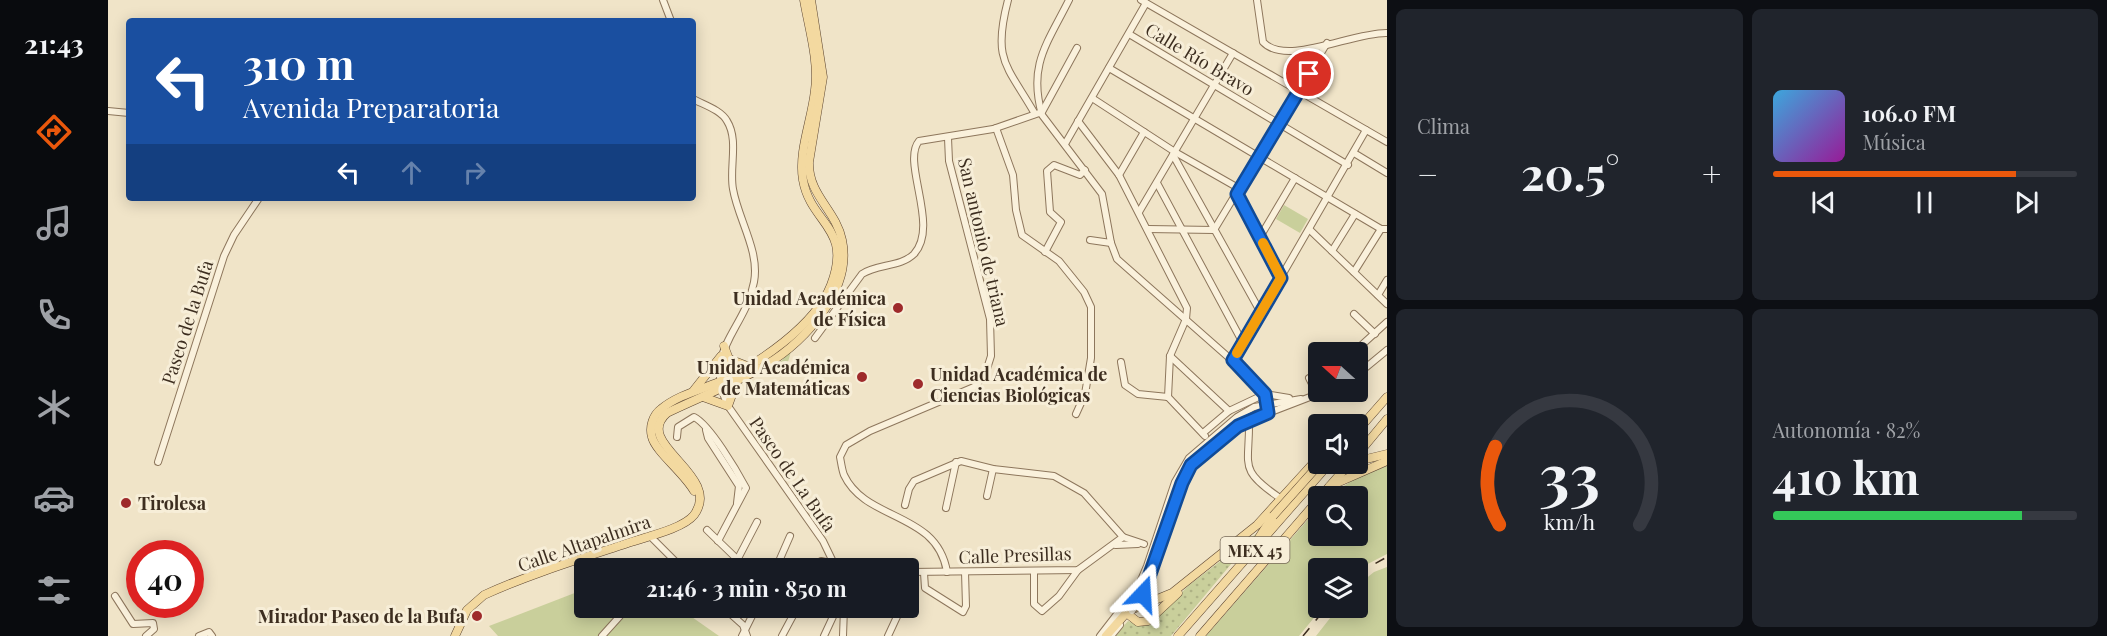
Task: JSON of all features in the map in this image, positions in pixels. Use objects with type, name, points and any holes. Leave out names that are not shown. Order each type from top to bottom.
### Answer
[{"type":"main road","points":[[699,503],[694,480],[660,439],[658,429],[667,413],[700,397],[776,348],[821,304],[831,284],[837,262],[835,237],[810,198],[802,174],[816,78],[804,0]]},
{"type":"main road","points":[[699,503],[688,481],[655,445],[651,431],[659,411],[689,393],[738,380],[772,361],[813,323],[831,301],[842,274],[842,239],[834,219],[814,192],[808,170],[823,77],[812,0]]},
{"type":"main road","points":[[724,346],[729,359],[740,365],[749,366]]},
{"type":"main road","points":[[689,393],[721,356]]},
{"type":"main road","points":[[700,397],[714,399],[728,406],[730,394],[738,380]]},
{"type":"main road","points":[[1368,418],[1387,397]]},
{"type":"main road","points":[[1368,442],[1387,419]]},
{"type":"main road","points":[[1368,458],[1387,454]]},
{"type":"main road","points":[[1330,486],[1387,461]]},
{"type":"main road","points":[[1257,525],[1308,469]]},
{"type":"main road","points":[[1244,562],[1273,516],[1311,474]]},
{"type":"main road","name":"MEX 45","points":[[1178,636],[1320,474]]},
{"type":"main road","name":"MEX 45","points":[[1330,486],[1340,474]]},
{"type":"main road","name":"Calle Altapalmira","points":[[455,636],[467,610],[484,595],[687,521],[694,514],[699,503]]},
{"type":"main road","name":"MEX 45","points":[[1200,636],[1308,512]]},
{"type":"main road","points":[[1129,616],[1135,621],[1148,621],[1191,579],[1257,525],[1273,516]]},
{"type":"main road","points":[[1106,636],[1128,611],[1161,599],[1191,579]]},
{"type":"street","points":[[663,0],[670,18]]},
{"type":"street","points":[[1008,0],[1000,28],[1000,52],[1005,67],[1102,194],[1111,243],[1120,264],[1233,360],[1265,394],[1268,413]]},
{"type":"street","points":[[1038,113],[1035,75],[1040,58],[1069,0]]},
{"type":"street","points":[[1257,0],[1263,42],[1267,46],[1288,53],[1310,50],[1328,43],[1387,33]]},
{"type":"street","points":[[1065,144],[1129,34],[1143,2],[1387,142]]},
{"type":"street","name":"Calle Río Bravo","points":[[1129,34],[1348,165]]},
{"type":"street","points":[[1214,230],[1328,43]]},
{"type":"street","points":[[815,338],[862,274],[873,267],[908,259],[919,247],[922,215],[913,156],[916,144],[922,139],[948,138],[996,128],[1038,113],[1077,48]]},
{"type":"street","points":[[1139,212],[1233,53]]},
{"type":"street","points":[[1109,68],[1259,158],[1384,229],[1354,272]]},
{"type":"street","points":[[1092,98],[1174,153],[1238,192],[1281,278]]},
{"type":"street","points":[[696,101],[718,112],[730,127],[733,188],[754,262],[755,276],[752,292],[721,356],[720,385]]},
{"type":"street","points":[[108,111],[126,113]]},
{"type":"street","points":[[1078,121],[1119,175],[1187,308],[1186,319],[1170,356],[1168,397]]},
{"type":"street","points":[[996,128],[1013,175],[1020,231],[1026,239],[1064,267],[1084,292],[1091,307],[1091,358],[1085,394],[1076,414]]},
{"type":"street","points":[[1233,360],[1348,165],[1366,130]]},
{"type":"street","points":[[1119,175],[1144,132]]},
{"type":"street","name":"San antonio de triana","points":[[946,572],[944,558],[938,546],[910,523],[871,502],[856,490],[844,476],[840,457],[846,444],[870,431],[974,387],[985,375],[991,356],[990,320],[950,161],[948,138]]},
{"type":"street","points":[[1174,153],[1261,313]]},
{"type":"street","points":[[1354,153],[1387,173]]},
{"type":"street","points":[[1045,252],[1061,222],[1050,212],[1047,171],[1054,165],[1075,175],[1080,175],[1085,170]]},
{"type":"street","points":[[1260,237],[1295,178]]},
{"type":"street","points":[[1156,183],[1243,343]]},
{"type":"street","name":"Paseo de la Bufa","points":[[158,462],[224,256],[234,235],[257,201]]},
{"type":"street","points":[[1332,251],[1355,214]]},
{"type":"street","points":[[1148,229],[1214,230]]},
{"type":"street","points":[[1310,230],[1387,304]]},
{"type":"street","points":[[1090,240],[1111,243]]},
{"type":"street","points":[[1378,294],[1387,280]]},
{"type":"street","points":[[1354,314],[1375,334]]},
{"type":"street","points":[[1366,342],[1387,322]]},
{"type":"street","points":[[1368,366],[1387,350]]},
{"type":"street","points":[[1170,356],[1228,411]]},
{"type":"street","points":[[1121,362],[1125,385],[1138,394],[1168,397],[1209,441]]},
{"type":"street","name":"Paseo de La Bufa","points":[[720,385],[728,406],[823,541],[831,558]]},
{"type":"street","points":[[1203,433],[1228,411],[1265,394],[1292,399],[1308,397]]},
{"type":"street","points":[[1111,636],[1129,616],[1140,599],[1178,473],[1189,458],[1237,417],[1266,404],[1292,399]]},
{"type":"street","points":[[1100,636],[1133,596],[1191,465],[1229,433],[1249,420],[1296,404],[1301,399]]},
{"type":"street","points":[[677,436],[678,427],[694,417],[706,430],[708,438],[739,486],[736,507],[718,541]]},
{"type":"street","points":[[1249,420],[1247,465],[1255,478],[1280,498]]},
{"type":"street","points":[[905,505],[909,489],[914,481],[956,462],[993,470],[1054,476],[1084,493],[1123,537],[1144,544]]},
{"type":"street","points":[[946,508],[956,462]]},
{"type":"street","points":[[987,496],[993,470]]},
{"type":"street","points":[[739,558],[757,522]]},
{"type":"street","points":[[707,530],[736,558]]},
{"type":"street","points":[[650,536],[672,558]]},
{"type":"street","points":[[780,558],[790,536]]},
{"type":"street","name":"Calle Presillas","points":[[919,573],[1078,570],[1123,537]]},
{"type":"street","points":[[1115,545],[1122,543],[1157,546]]},
{"type":"street","points":[[1034,572],[1034,604],[1042,611],[1059,596],[1078,570]]},
{"type":"street","points":[[924,573],[925,588],[963,612],[966,606],[965,572]]},
{"type":"street","points":[[115,596],[132,624],[153,623],[154,628],[146,636]]},
{"type":"street","points":[[602,636],[618,618]]},
{"type":"street","points":[[732,618],[745,634],[752,618]]},
{"type":"street","points":[[782,636],[792,618]]},
{"type":"street","points":[[824,636],[832,618]]},
{"type":"street","points":[[843,636],[844,618]]},
{"type":"street","points":[[888,636],[896,618]]},
{"type":"street","points":[[199,636],[209,632],[212,636]]},
{"type":"green space","points":[[1284,205],[1308,219],[1300,233],[1276,219]]},
{"type":"green space","points":[[791,351],[787,365],[781,373],[772,376],[757,376],[780,362]]},
{"type":"green space","points":[[1387,466],[1387,554],[1368,564],[1368,558],[1308,558],[1308,618],[1314,618],[1299,636],[1206,636],[1308,519],[1308,546],[1368,546],[1368,486],[1344,486]]},
{"type":"green space","points":[[1257,533],[1171,636],[1115,636],[1128,621],[1138,625],[1153,622],[1188,586]]},
{"type":"green space","points":[[1387,567],[1387,636],[1316,636],[1330,618],[1368,618],[1368,577]]},
{"type":"green space","points":[[574,593],[574,618],[693,618],[719,636],[498,636],[489,626]]},
{"type":"railway","points":[[1368,567],[1387,557]]},
{"type":"railway","points":[[1303,636],[1318,618]]},
{"type":"slow traffic","points":[[1237,353],[1281,278],[1263,243]]},
{"type":"place","name":"Unidad Académica de Física","points":[[898,308]]},
{"type":"place","name":"Unidad Académica de Matemáticas","points":[[862,377]]},
{"type":"place","name":"Unidad Académica de Ciencias Biológicas","points":[[918,384]]},
{"type":"place","name":"Tirolesa","points":[[126,503]]},
{"type":"place","name":"Mirador Paseo de la Bufa","points":[[477,616]]},
{"type":"route","points":[[1143,594],[1182,483],[1191,465],[1238,426],[1268,413],[1265,394],[1233,360],[1281,278],[1237,194],[1309,74]]}]
